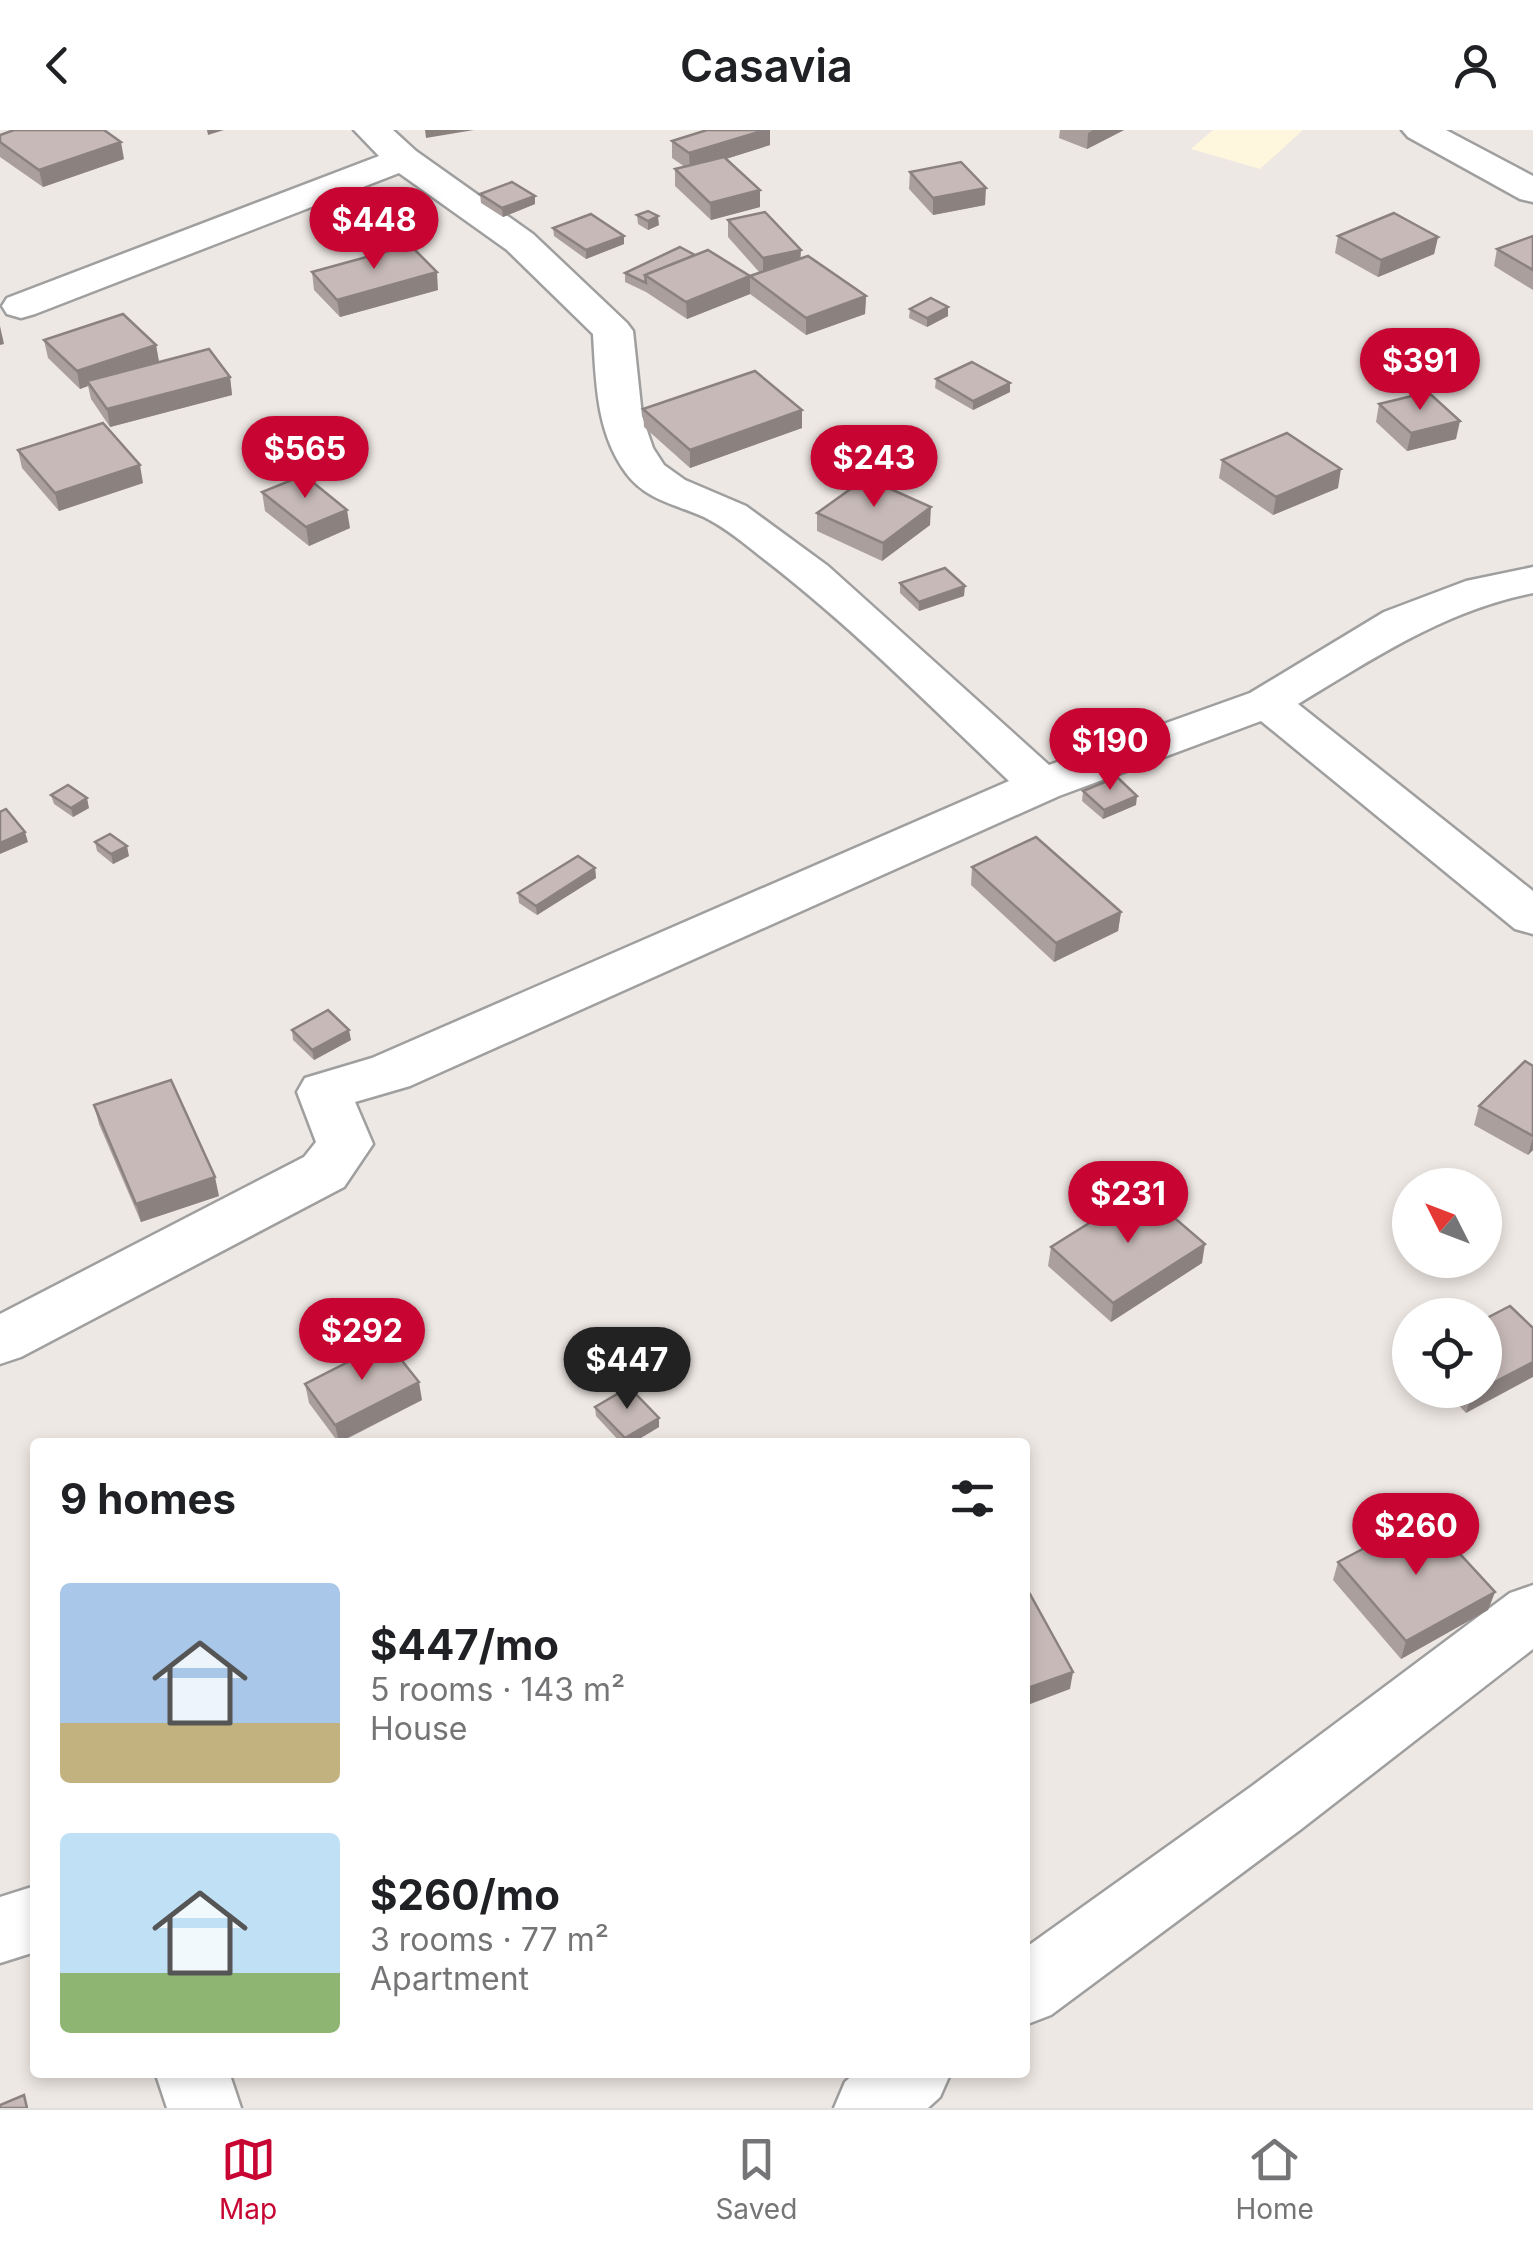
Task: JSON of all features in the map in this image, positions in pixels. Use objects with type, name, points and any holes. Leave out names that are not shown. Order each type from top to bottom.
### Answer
[{"type":"street","points":[[372,130],[404,159],[520,242],[613,331],[618,407],[641,465],[668,490],[726,512],[793,558],[1042,785]]},
{"type":"street","points":[[1420,130],[1533,191]]},
{"type":"street","points":[[22,306],[404,159]]},
{"type":"street","points":[[0,1341],[324,1172],[345,1144],[324,1092],[391,1072],[1042,785],[1267,703],[1400,622],[1482,590],[1533,580]]},
{"type":"street","points":[[1267,703],[1533,917]]},
{"type":"street","points":[[1030,1987],[1276,1808],[1533,1612]]},
{"type":"street","points":[[0,1930],[30,1921]]},
{"type":"street","points":[[194,2078],[204,2108]]},
{"type":"street","points":[[871,2108],[907,2078]]},
{"type":"shaded area","points":[[1213,130],[1303,130],[1260,169],[1191,149]]},
{"type":"building","points":[[14,130],[104,130],[121,142],[39,170],[0,142],[0,135]]},
{"type":"building","points":[[707,130],[765,130],[689,153],[672,141]]},
{"type":"building","points":[[724,157],[760,190],[710,203],[675,169]]},
{"type":"building","points":[[961,162],[986,188],[933,198],[910,172]]},
{"type":"building","points":[[512,182],[535,196],[502,208],[480,194]]},
{"type":"building","points":[[648,211],[658,216],[648,221],[637,215]]},
{"type":"building","points":[[765,212],[801,250],[763,258],[728,220]]},
{"type":"building","points":[[1394,213],[1438,237],[1381,260],[1338,236]]},
{"type":"building","points":[[591,214],[624,236],[586,250],[553,228]]},
{"type":"building","points":[[1533,236],[1533,270],[1497,249]]},
{"type":"building","points":[[410,245],[437,272],[337,300],[312,272]]},
{"type":"building","points":[[680,247],[695,255],[645,275],[646,283],[625,273]]},
{"type":"building","points":[[708,250],[750,276],[686,302],[645,275]]},
{"type":"building","points":[[808,256],[866,296],[806,318],[750,276]]},
{"type":"building","points":[[931,298],[948,307],[927,318],[910,309]]},
{"type":"building","points":[[123,314],[156,345],[77,371],[44,340]]},
{"type":"building","points":[[209,349],[230,377],[107,409],[87,381]]},
{"type":"building","points":[[972,362],[1010,383],[973,401],[936,379]]},
{"type":"building","points":[[755,371],[802,410],[690,450],[643,409]]},
{"type":"building","points":[[1428,392],[1460,421],[1411,433],[1379,404]]},
{"type":"building","points":[[103,423],[140,465],[55,493],[18,450]]},
{"type":"building","points":[[1287,433],[1341,469],[1276,497],[1222,460]]},
{"type":"building","points":[[304,475],[347,510],[306,527],[262,492]]},
{"type":"building","points":[[866,478],[931,507],[883,543],[817,513]]},
{"type":"building","points":[[945,568],[965,586],[919,602],[900,583]]},
{"type":"building","points":[[1117,777],[1137,796],[1104,810],[1083,791]]},
{"type":"building","points":[[68,785],[87,798],[71,808],[51,795]]},
{"type":"building","points":[[6,809],[25,832],[0,843],[0,812]]},
{"type":"building","points":[[110,834],[127,846],[111,854],[95,842]]},
{"type":"building","points":[[1036,837],[1121,912],[1056,943],[972,867]]},
{"type":"building","points":[[578,856],[595,868],[536,906],[518,893]]},
{"type":"building","points":[[328,1010],[349,1030],[312,1050],[292,1030]]},
{"type":"building","points":[[1525,1061],[1533,1066],[1533,1136],[1479,1106]]},
{"type":"building","points":[[171,1080],[215,1177],[136,1204],[94,1105]]},
{"type":"building","points":[[1142,1190],[1205,1244],[1113,1303],[1051,1247]]},
{"type":"building","points":[[1510,1306],[1533,1328],[1533,1362],[1502,1378],[1502,1310]]},
{"type":"building","points":[[387,1342],[419,1382],[335,1425],[305,1384]]},
{"type":"building","points":[[629,1387],[659,1418],[625,1438],[595,1407]]},
{"type":"building","points":[[1425,1516],[1495,1592],[1406,1641],[1338,1562]]},
{"type":"building","points":[[1030,1594],[1073,1672],[1030,1687]]},
{"type":"building","points":[[24,2095],[27,2108],[0,2108],[0,2105]]}]
